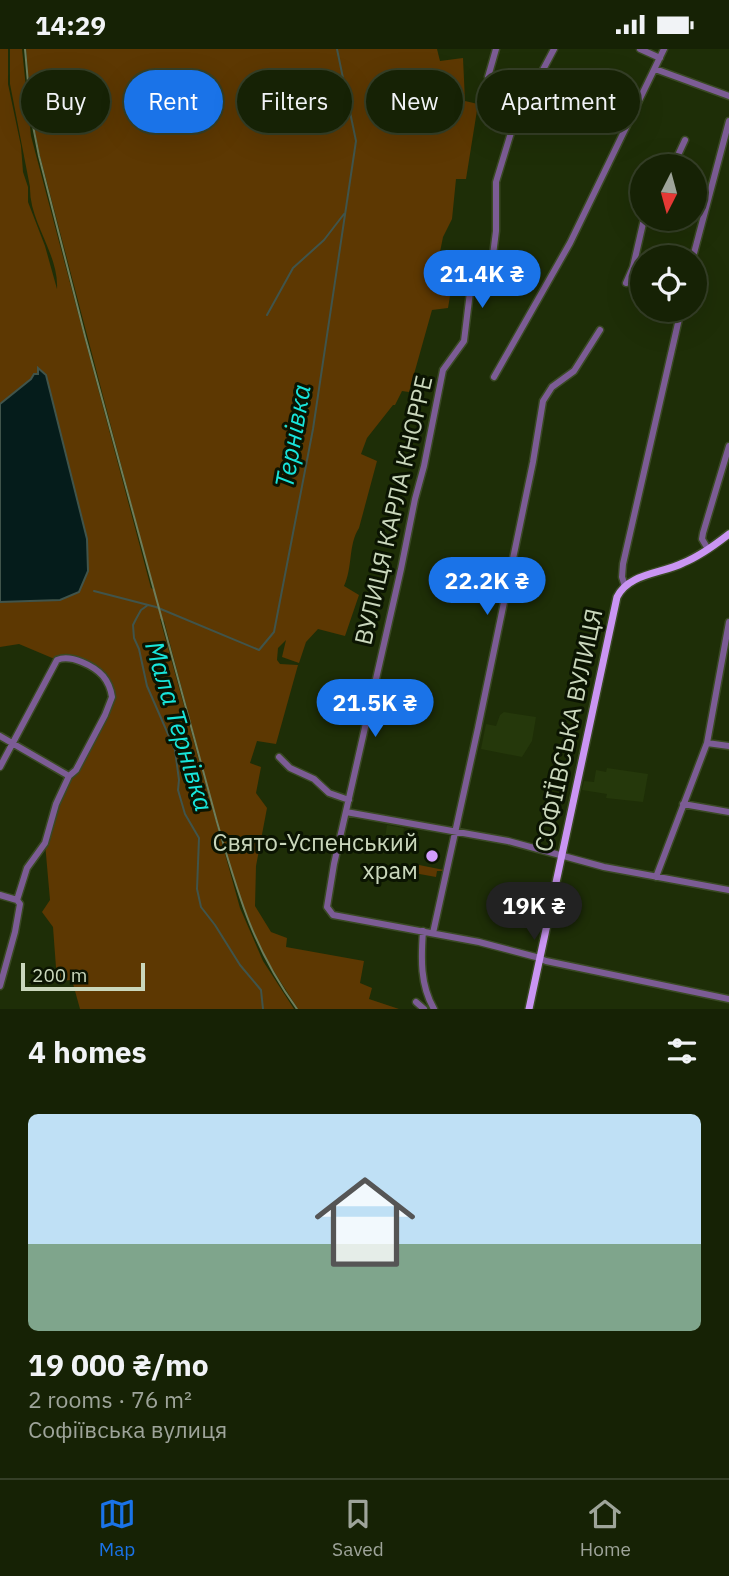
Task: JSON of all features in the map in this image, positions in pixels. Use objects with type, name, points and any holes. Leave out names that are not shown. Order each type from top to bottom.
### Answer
[{"type":"main road","name":"СОФІЇВСЬКА ВУЛИЦЯ","points":[[529,1009],[615,604],[625,586],[642,577],[676,567],[729,534]]},
{"type":"street","points":[[490,70],[496,49]]},
{"type":"street","name":"ВУЛИЦЯ КАРЛА КНОРРЕ","points":[[423,931],[333,915],[327,907],[334,864],[424,466],[443,370],[464,341],[470,292],[487,274],[492,263],[496,231],[496,182],[513,126],[554,49]]},
{"type":"street","points":[[640,49],[660,58]]},
{"type":"street","points":[[495,377],[570,243],[664,49]]},
{"type":"street","points":[[655,69],[729,96]]},
{"type":"street","points":[[697,245],[729,121]]},
{"type":"street","points":[[679,154],[685,140]]},
{"type":"street","points":[[626,283],[633,267],[640,231]]},
{"type":"street","name":"СОФІЇВСЬКА ВУЛИЦЯ","points":[[625,586],[622,577],[626,551],[678,322]]},
{"type":"street","points":[[433,933],[457,832],[543,401],[552,387],[574,372],[600,330]]},
{"type":"street","points":[[708,549],[702,538],[703,533],[729,446]]},
{"type":"street","points":[[656,877],[707,743],[729,622]]},
{"type":"street","points":[[0,767],[57,660],[64,657],[75,660],[102,675],[112,697],[76,771],[69,776],[56,804],[45,843],[27,868],[17,900]]},
{"type":"street","points":[[0,736],[69,776]]},
{"type":"street","points":[[707,743],[729,746]]},
{"type":"street","points":[[279,757],[290,768],[314,779],[329,793],[349,800]]},
{"type":"street","points":[[683,804],[729,812]]},
{"type":"street","points":[[346,812],[508,841],[604,867],[729,890]]},
{"type":"street","points":[[0,895],[17,900],[20,904],[0,986]]},
{"type":"street","points":[[434,1009],[420,962],[423,931],[729,999]]},
{"type":"street","points":[[416,1002],[425,1009]]},
{"type":"shaded area","points":[[0,49],[8,49],[8,84],[28,187],[28,202],[45,246],[57,289],[53,263],[31,200],[10,84],[10,49],[22,49],[24,70],[21,70],[21,133],[31,133],[151,588],[154,590],[35,133],[110,133],[110,70],[28,70],[26,49],[437,49],[440,61],[463,58],[465,101],[477,104],[477,110],[466,179],[456,179],[452,219],[443,237],[437,267],[454,272],[448,308],[432,310],[409,392],[402,391],[395,405],[367,438],[361,454],[377,461],[353,542],[344,586],[359,595],[345,636],[318,629],[306,642],[299,663],[282,657],[286,640],[278,648],[277,660],[280,664],[298,665],[276,744],[257,741],[250,763],[261,767],[256,793],[267,808],[256,866],[255,906],[271,932],[287,938],[286,947],[364,961],[360,983],[372,988],[369,999],[399,1009],[298,1009],[266,959],[243,908],[217,822],[164,621],[160,619],[240,908],[263,961],[294,1009],[80,1009],[72,980],[57,981],[53,927],[42,912],[50,900],[45,843],[57,804],[111,706],[108,681],[75,658],[65,655],[57,660],[19,644],[0,647],[0,602],[60,600],[79,592],[88,570],[87,539],[46,375],[38,374],[0,404]]},
{"type":"shaded area","points":[[504,712],[536,717],[532,741],[522,757],[481,749],[486,724],[496,726]]},
{"type":"shaded area","points":[[607,768],[648,774],[643,802],[606,798],[607,794],[582,790],[584,781],[594,782],[596,770],[606,772]]},
{"type":"shaded area","points":[[387,825],[404,828],[400,849],[384,846]]},
{"type":"shaded area","points":[[419,865],[444,871],[437,871],[436,877],[414,873]]},
{"type":"water","points":[[38,368],[46,375],[87,539],[88,571],[79,592],[60,600],[0,602],[0,404],[34,374],[38,374]]},
{"type":"waterway","name":"Тернівка","points":[[94,591],[156,607],[259,650],[274,632],[313,429],[356,141],[337,49]]},
{"type":"waterway","points":[[267,315],[293,268],[324,240],[344,214]]},
{"type":"waterway","name":"Мала Тернівка","points":[[148,605],[141,610],[133,625],[134,638],[147,686],[175,750],[178,790],[185,814],[199,838],[197,889],[201,907],[240,965],[261,990],[263,1009]]},
{"type":"railway","points":[[25,49],[31,116],[39,156],[217,822],[257,942],[297,1009]]},
{"type":"place","name":"Свято-Успенський храм","points":[[432,856]]}]
